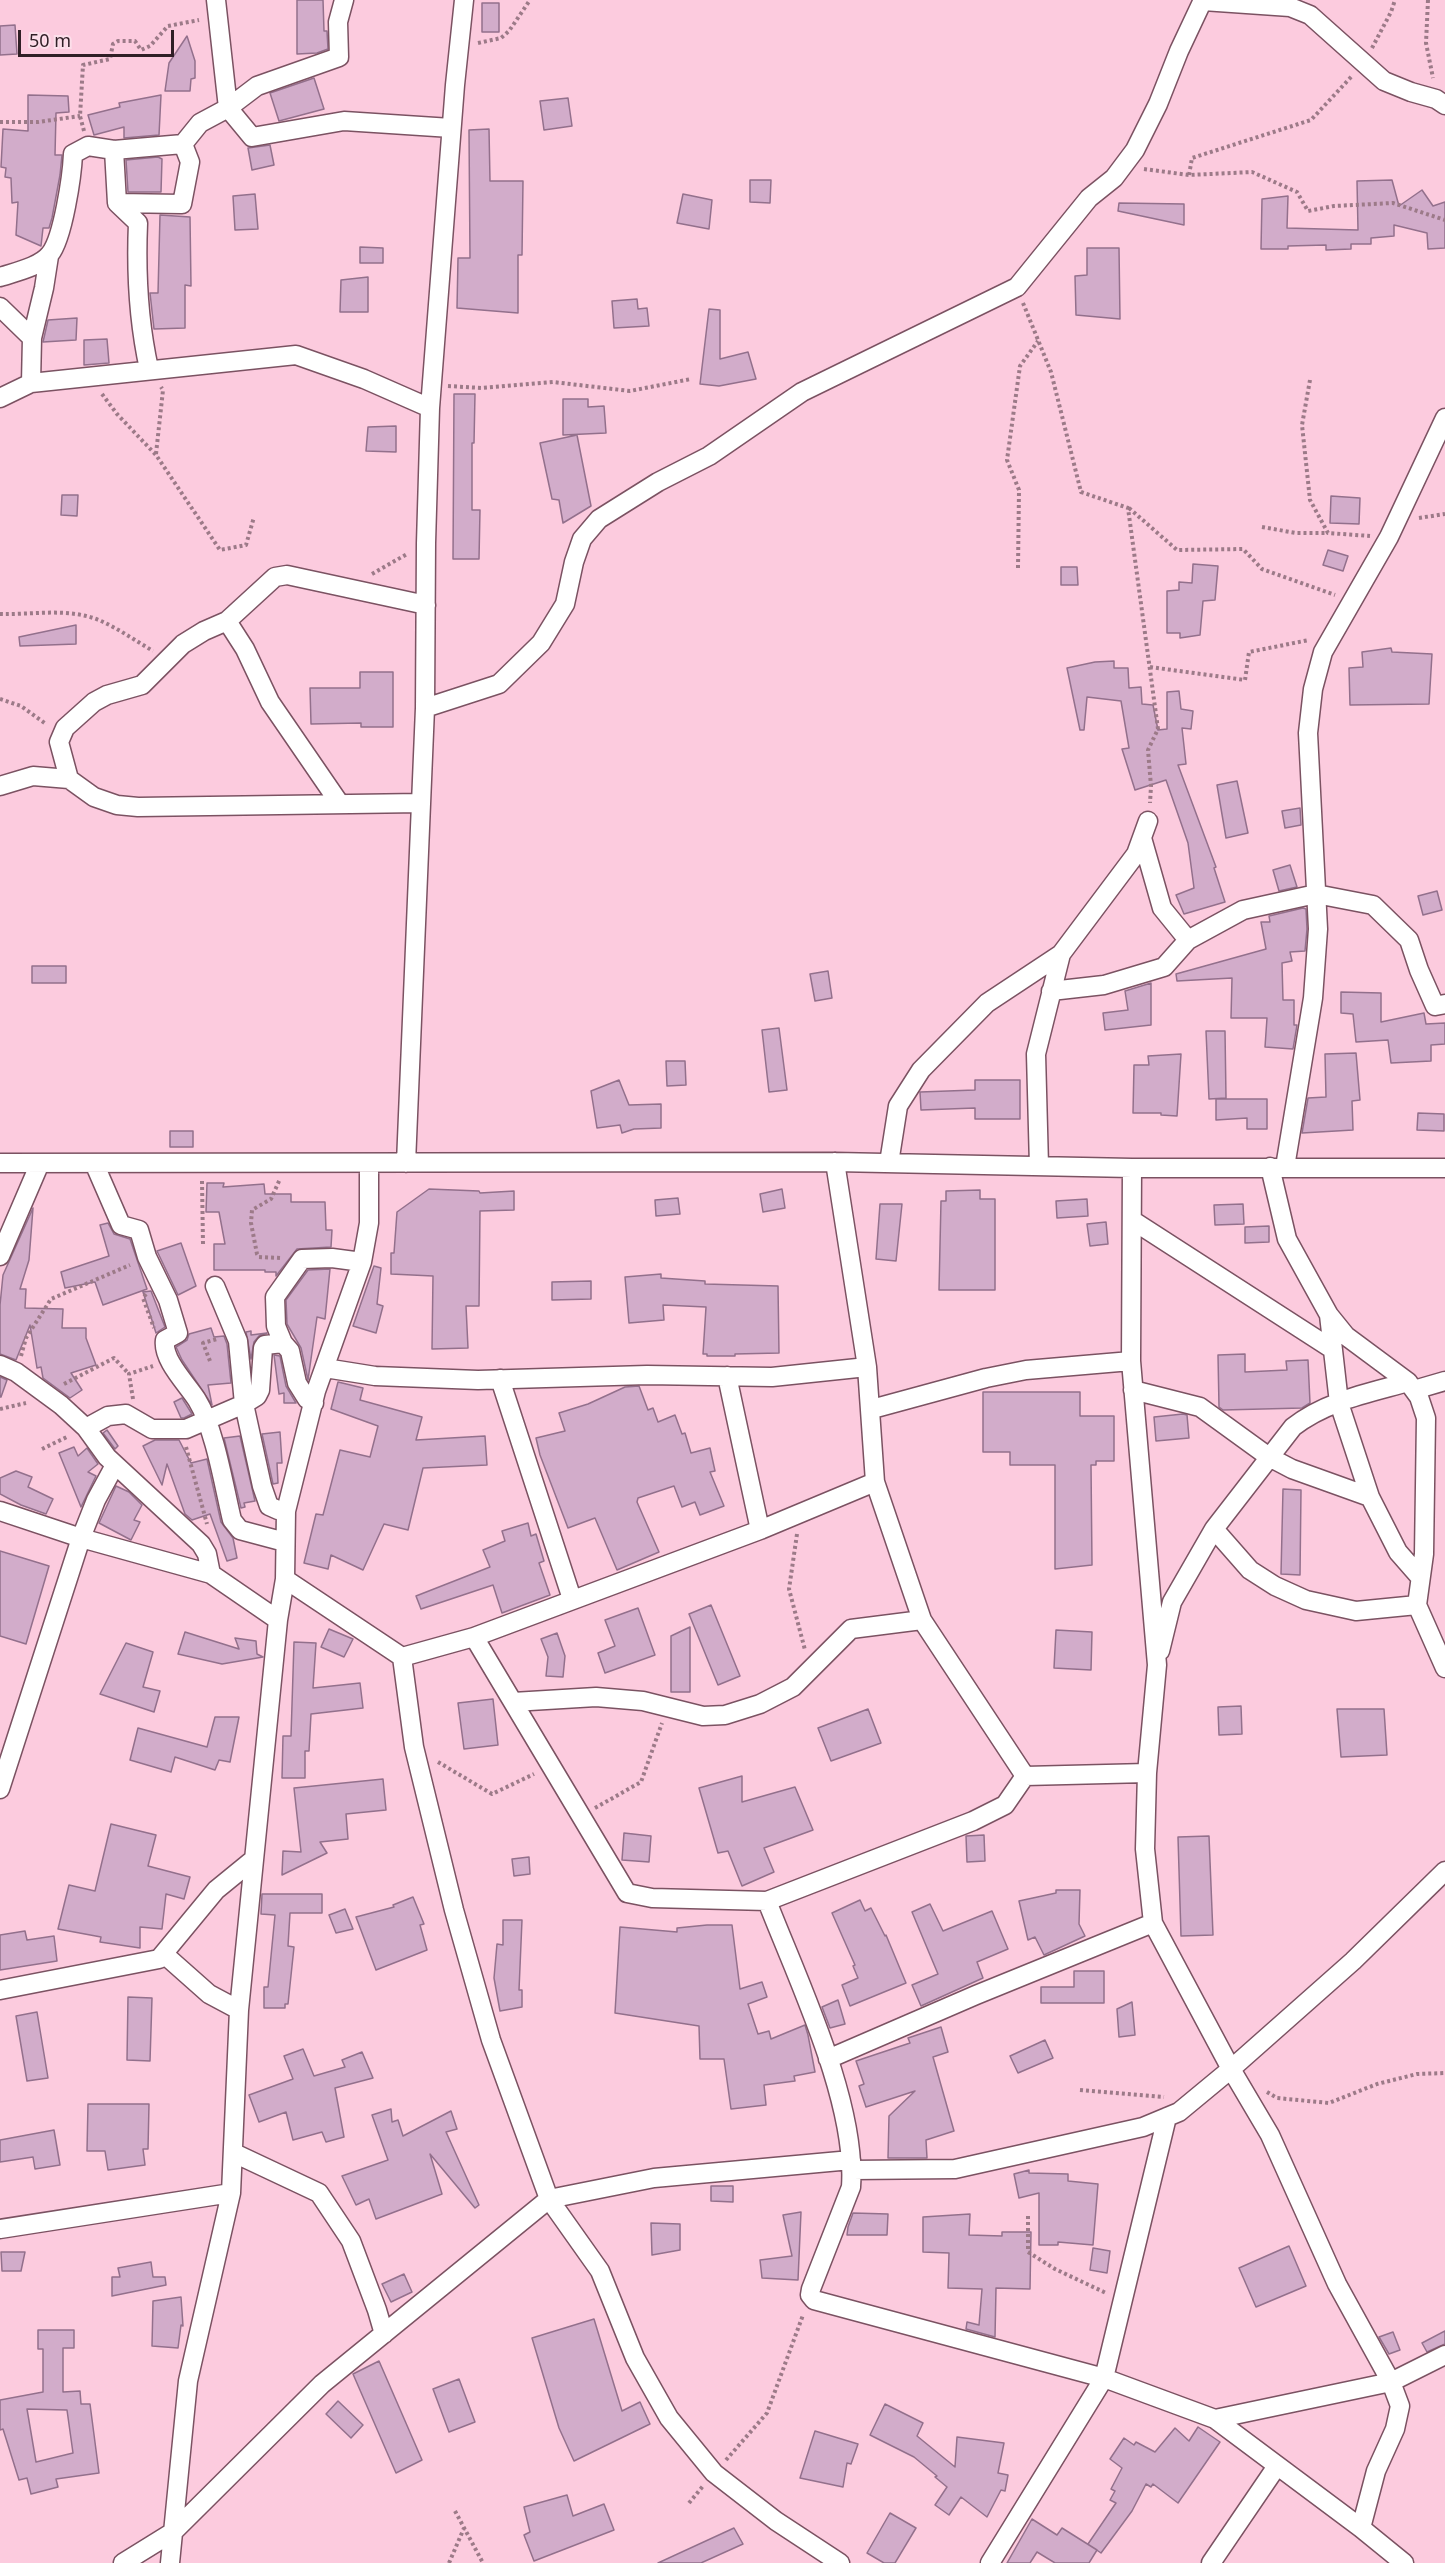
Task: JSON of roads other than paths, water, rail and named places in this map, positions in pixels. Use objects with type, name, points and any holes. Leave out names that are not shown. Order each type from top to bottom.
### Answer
[{"type":"street","points":[[31,383],[32,338],[50,256],[57,243],[72,175],[73,154],[88,147],[114,150],[183,144],[200,123],[228,108],[256,86],[339,57],[338,22],[344,0]]},
{"type":"street","points":[[406,1163],[425,708],[430,408],[451,128],[464,0]]},
{"type":"street","points":[[425,708],[499,684],[541,643],[565,604],[574,562],[582,539],[599,519],[658,482],[709,456],[802,392],[1017,287],[1089,198],[1114,178],[1135,150],[1158,105],[1179,51],[1203,1],[1290,7],[1310,15],[1384,81],[1441,102]]},
{"type":"street","points":[[217,8],[228,108],[252,137],[344,121],[451,128]]},
{"type":"street","points":[[117,203],[182,204],[190,162],[183,144]]},
{"type":"street","points":[[114,150],[117,203],[138,223],[137,264],[144,344],[149,369]]},
{"type":"street","points":[[0,277],[33,266],[50,256]]},
{"type":"street","points":[[0,308],[32,338]]},
{"type":"street","points":[[0,398],[31,383],[296,355],[364,378],[430,408]]},
{"type":"street","points":[[1445,418],[1389,537],[1323,652],[1313,689],[1308,732],[1318,929],[1313,998],[1277,1167],[1287,1239],[1329,1315],[1346,1336],[1411,1386],[1419,1397],[1426,1418],[1424,1554],[1416,1605],[1445,1668]]},
{"type":"street","points":[[69,779],[59,742],[61,734],[94,702],[107,695],[142,685],[166,659],[204,631],[227,621],[275,577],[287,575],[426,606]]},
{"type":"street","points":[[227,621],[245,649],[270,702],[340,804]]},
{"type":"street","points":[[0,786],[33,776],[69,779],[94,796],[117,805],[421,803]]},
{"type":"street","points":[[889,1163],[898,1106],[921,1070],[987,1003],[1061,954],[1136,854],[1145,829],[1162,908],[1188,940]]},
{"type":"street","points":[[1051,991],[1104,985],[1164,967],[1188,940],[1243,910],[1316,894],[1373,905],[1409,940],[1435,1006],[1445,1004]]},
{"type":"street","points":[[1039,1166],[1036,1054],[1061,954]]},
{"type":"street","points":[[835,1162],[867,1367],[872,1409],[875,1482],[922,1620],[1025,1776]]},
{"type":"street","points":[[0,1164],[835,1162],[1132,1168],[1445,1168]]},
{"type":"street","points":[[0,1256],[40,1163]]},
{"type":"street","points":[[94,1163],[121,1225],[139,1230],[147,1257],[168,1300],[178,1331],[177,1335],[164,1342],[171,1360],[198,1401],[206,1420],[235,1527],[285,1542]]},
{"type":"street","points":[[170,2563],[188,2381],[231,2193],[239,2010],[278,1620],[285,1579],[286,1511],[314,1402],[362,1262],[369,1223],[369,1164]]},
{"type":"street","points":[[1132,1168],[1131,1361],[1157,1665]]},
{"type":"street","points":[[1132,1220],[1332,1349]]},
{"type":"street","points":[[314,1402],[307,1399],[297,1383],[290,1351],[283,1343],[276,1326],[274,1302],[302,1258],[332,1258],[362,1262]]},
{"type":"street","points":[[215,1286],[236,1335],[244,1404],[262,1486],[269,1506],[286,1511]]},
{"type":"street","points":[[1329,1315],[1339,1402],[1370,1497],[1398,1552],[1419,1576]]},
{"type":"street","points":[[86,1428],[108,1416],[126,1414],[152,1429],[173,1427],[186,1429],[244,1404],[257,1396],[260,1390],[263,1348],[265,1345],[283,1343]]},
{"type":"street","points":[[872,1409],[986,1378],[1026,1370],[1131,1361]]},
{"type":"street","points":[[325,1368],[375,1376],[500,1380],[646,1375],[772,1377],[867,1367]]},
{"type":"street","points":[[8,1369],[61,1405],[86,1428],[115,1464],[201,1544],[207,1554],[211,1574]]},
{"type":"street","points":[[727,1376],[745,1453],[759,1530]]},
{"type":"street","points":[[500,1380],[572,1599]]},
{"type":"street","points":[[1361,2529],[1376,2471],[1395,2429],[1400,2406],[1391,2382],[1337,2284],[1270,2135],[1231,2069],[1153,1923],[1145,1849],[1147,1773],[1157,1665],[1172,1602],[1214,1529],[1293,1427],[1307,1416],[1339,1402],[1445,1381]]},
{"type":"street","points":[[1133,1390],[1200,1407],[1269,1457],[1292,1469],[1370,1497]]},
{"type":"street","points":[[0,1789],[81,1538],[96,1500],[115,1464]]},
{"type":"street","points":[[402,1657],[474,1637],[759,1530],[875,1482]]},
{"type":"street","points":[[0,1511],[81,1538],[211,1574],[278,1620]]},
{"type":"street","points":[[1214,1529],[1250,1570],[1275,1586],[1306,1600],[1356,1611],[1416,1605]]},
{"type":"street","points":[[285,1579],[402,1657],[414,1747],[454,1910],[491,2040],[549,2199],[600,2271],[635,2358],[669,2418],[714,2473],[776,2521],[840,2563]]},
{"type":"street","points":[[513,1702],[596,1697],[643,1701],[703,1716],[725,1715],[760,1704],[785,1691],[811,1671],[852,1629],[922,1620]]},
{"type":"street","points":[[474,1637],[627,1893],[652,1898],[767,1901],[973,1821],[1005,1805],[1025,1776]]},
{"type":"street","points":[[1025,1776],[1147,1773]]},
{"type":"street","points":[[0,1990],[159,1959],[165,1955],[216,1890],[254,1860]]},
{"type":"street","points":[[123,2563],[174,2532],[322,2384],[549,2199],[654,2178],[851,2165],[955,2169],[1143,2127],[1179,2112],[1231,2069],[1353,1961],[1445,1871]]},
{"type":"street","points":[[767,1901],[828,2059],[846,2124],[851,2165],[851,2187],[810,2295],[819,2302],[1104,2378],[1215,2419],[1404,2563]]},
{"type":"street","points":[[828,2059],[976,1995],[1153,1923]]},
{"type":"street","points":[[165,1955],[209,1994],[239,2010]]},
{"type":"street","points":[[990,2563],[1104,2378],[1167,2117]]},
{"type":"street","points":[[234,2153],[318,2193],[351,2241],[384,2334]]},
{"type":"street","points":[[0,2229],[231,2193]]},
{"type":"street","points":[[1215,2419],[1391,2382],[1445,2355]]},
{"type":"street","points":[[1211,2563],[1277,2466]]}]
